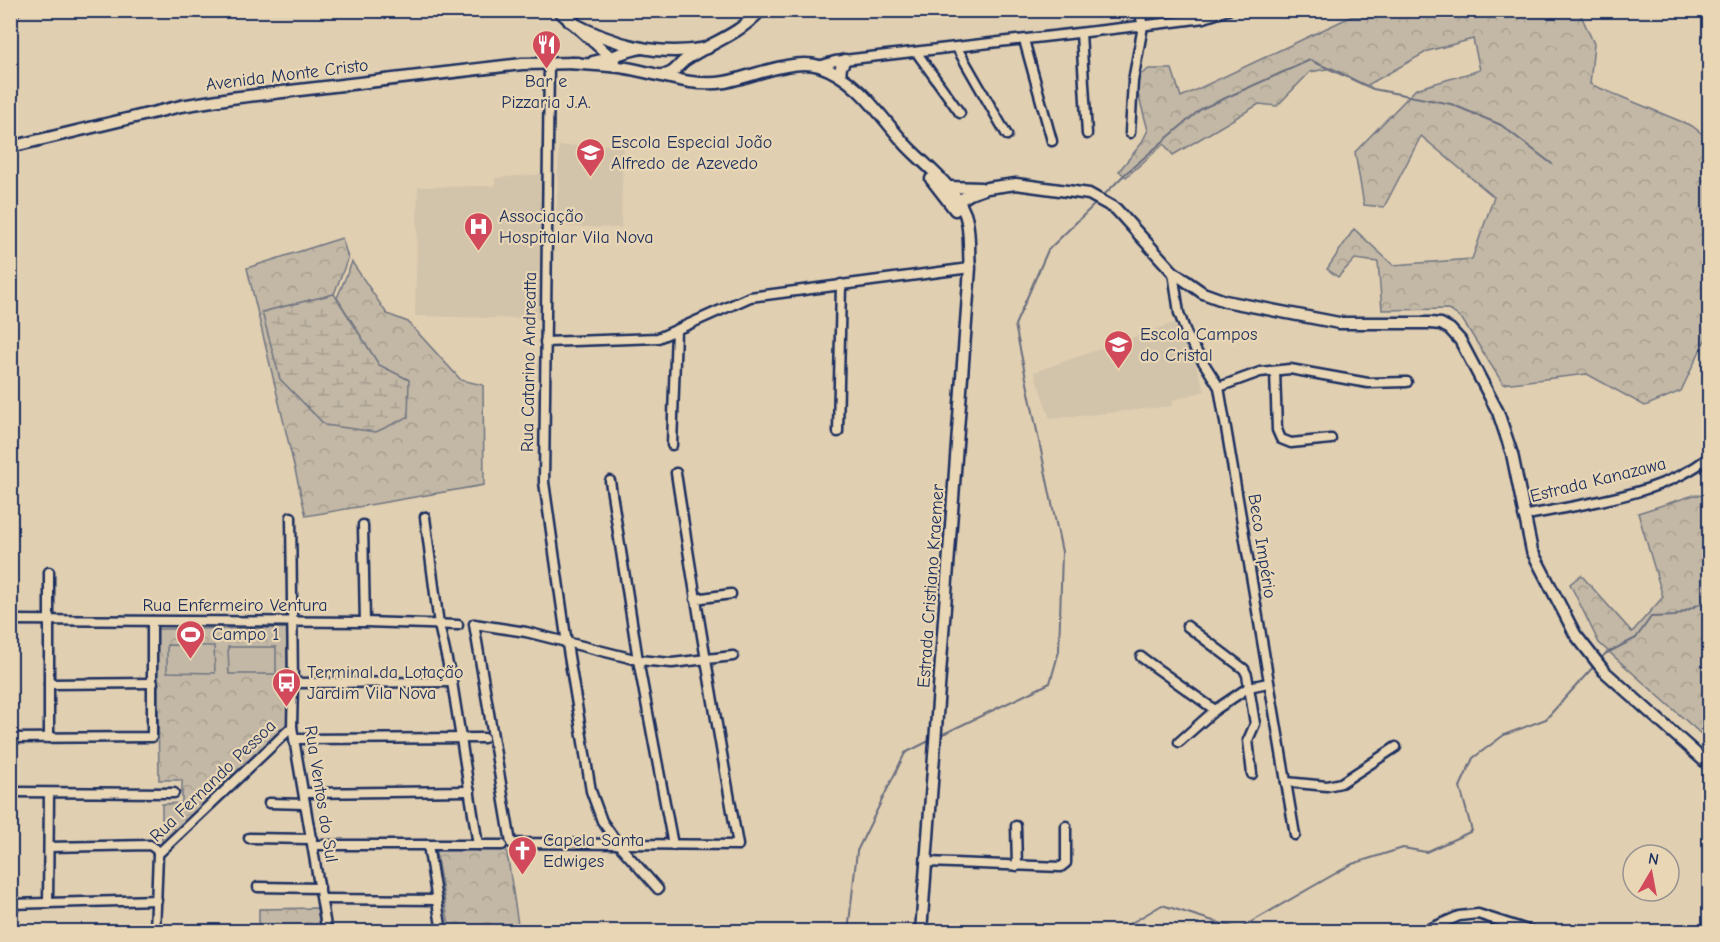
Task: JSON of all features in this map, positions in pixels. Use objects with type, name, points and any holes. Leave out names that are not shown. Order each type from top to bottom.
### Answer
[{"type":"main road","points":[[10,18],[14,10]]},
{"type":"main road","points":[[558,10],[624,68]]},
{"type":"main road","points":[[660,75],[671,73],[678,66],[737,32],[761,10]]},
{"type":"main road","points":[[569,21],[609,40],[641,48],[664,51],[708,48]]},
{"type":"main road","name":"Avenida Monte Cristo","points":[[10,147],[181,106],[231,98],[522,64],[596,62],[624,51],[641,48]]},
{"type":"main road","points":[[664,51],[672,56],[682,76],[688,82]]},
{"type":"main road","points":[[840,76],[845,60]]},
{"type":"main road","name":"Avenida Monte Cristo","points":[[571,63],[624,68],[660,75]]},
{"type":"main road","name":"Estrada Cristiano Kraemer","points":[[660,75],[688,82],[722,82],[798,64],[824,68],[840,76],[865,97],[955,203],[968,243]]},
{"type":"main road","name":"Estrada Cristiano Kraemer","points":[[907,145],[948,187],[968,227],[970,268],[921,930]]},
{"type":"main road","points":[[948,187],[982,190],[1016,184],[1089,194],[1116,209],[1173,272],[1203,293],[1225,301],[1339,323],[1430,323],[1441,324],[1450,329],[1460,340],[1498,412],[1512,454],[1532,551],[1575,634],[1604,671],[1710,766]]},
{"type":"main road","points":[[955,203],[982,190]]},
{"type":"main road","points":[[968,227],[970,209],[982,190]]},
{"type":"street","points":[[569,21],[578,10]]},
{"type":"street","points":[[1130,133],[1133,81],[1143,26],[1139,10]]},
{"type":"street","points":[[824,68],[845,60],[1143,26],[1204,18],[1228,10]]},
{"type":"street","points":[[1081,33],[1087,134]]},
{"type":"street","points":[[1024,40],[1052,141]]},
{"type":"street","points":[[957,48],[1007,135]]},
{"type":"street","points":[[916,53],[960,113]]},
{"type":"street","name":"Rua Catarino Andreatta","points":[[549,63],[544,482],[591,791],[602,821],[619,845],[658,889]]},
{"type":"street","points":[[545,342],[658,338],[750,297],[970,268]]},
{"type":"street","name":"Beco Império","points":[[1173,272],[1179,313],[1188,338],[1219,387],[1295,835]]},
{"type":"street","points":[[838,432],[841,284]]},
{"type":"street","points":[[672,445],[676,330]]},
{"type":"street","points":[[1219,387],[1260,372],[1290,369],[1368,383],[1407,382]]},
{"type":"street","points":[[1275,371],[1277,430],[1281,439],[1291,443],[1331,439]]},
{"type":"street","name":"Estrada Kanazawa","points":[[1523,516],[1646,489],[1672,480],[1710,456]]},
{"type":"street","points":[[676,473],[695,599],[705,659],[738,845],[511,843],[474,624],[526,632],[638,660],[672,663],[705,659],[734,656]]},
{"type":"street","points":[[610,481],[638,660],[673,845]]},
{"type":"street","name":"Rua Ventos do Sul","points":[[291,517],[292,727],[327,932]]},
{"type":"street","points":[[425,517],[439,624],[452,682],[478,845]]},
{"type":"street","points":[[363,525],[365,622]]},
{"type":"street","points":[[49,572],[49,738]]},
{"type":"street","points":[[695,599],[732,594]]},
{"type":"street","name":"Rua Enfermeiro Ventura","points":[[10,620],[365,622],[458,625]]},
{"type":"street","points":[[10,738],[152,737],[152,621]]},
{"type":"street","points":[[1187,626],[1244,669],[1247,675],[1255,724],[1248,740],[1252,774]]},
{"type":"street","points":[[1141,657],[1215,710]]},
{"type":"street","points":[[293,683],[452,682]]},
{"type":"street","points":[[49,684],[153,683]]},
{"type":"street","points":[[1179,742],[1215,710],[1249,687],[1268,683]]},
{"type":"street","name":"Rua Fernando Pessoa","points":[[155,932],[158,854],[292,727]]},
{"type":"street","points":[[294,739],[484,738]]},
{"type":"street","points":[[1286,782],[1327,786],[1341,783],[1360,773],[1396,747]]},
{"type":"street","points":[[304,793],[470,791]]},
{"type":"street","points":[[10,792],[174,794]]},
{"type":"street","points":[[48,903],[49,792]]},
{"type":"street","points":[[269,803],[305,804]]},
{"type":"street","points":[[1016,826],[1017,866]]},
{"type":"street","points":[[927,862],[1064,866],[1066,863],[1066,826]]},
{"type":"street","points":[[249,838],[312,842],[502,845]]},
{"type":"street","points":[[48,847],[150,845],[157,850],[158,854]]},
{"type":"street","points":[[428,845],[442,932]]},
{"type":"street","points":[[258,887],[320,888]]},
{"type":"street","points":[[322,899],[437,900]]},
{"type":"street","points":[[10,904],[157,900]]},
{"type":"street","points":[[1422,932],[1469,914],[1487,916],[1534,932]]},
{"type":"street","points":[[1511,924],[1519,932]]},
{"type":"shaded area","name":"Escola Especial João Alfredo de Azevedo","points":[[623,144],[621,228],[556,226],[559,146]]},
{"type":"shaded area","name":"Associação Hospitalar Vila Nova","points":[[542,174],[539,319],[415,316],[418,187],[495,186],[495,178]]},
{"type":"shaded area","name":"Escola Campos do Cristal","points":[[1174,323],[1197,368],[1205,391],[1173,400],[1173,406],[1050,419],[1034,372]]},
{"type":"green space","points":[[1431,10],[1579,11],[1594,44],[1590,84],[1692,126],[1709,139],[1709,340],[1705,340],[1681,391],[1645,406],[1587,374],[1503,384],[1462,319],[1448,309],[1382,310],[1378,262],[1355,259],[1338,277],[1327,269],[1354,229],[1393,265],[1472,259],[1494,197],[1421,136],[1384,207],[1364,205],[1355,152],[1416,89],[1480,70],[1473,39],[1428,51],[1366,86],[1332,68],[1310,72],[1277,106],[1259,104],[1173,155],[1164,144],[1126,177],[1119,171],[1141,144],[1148,130],[1134,79],[1149,69],[1172,69],[1181,97],[1350,17],[1428,13]]},
{"type":"green space","points":[[342,238],[348,258],[334,294],[262,312],[409,380],[379,365],[337,298],[352,262],[387,314],[408,322],[461,380],[483,385],[484,485],[306,516],[247,268]]},
{"type":"green space","points":[[334,294],[379,365],[409,380],[408,417],[376,432],[325,425],[280,379],[262,312]]},
{"type":"green space","points":[[1694,495],[1709,496],[1709,741],[1599,643],[1570,584],[1581,575],[1632,632],[1663,597],[1638,513]]},
{"type":"green space","points":[[287,628],[288,726],[162,848],[162,804],[182,803],[182,780],[159,780],[157,629]]},
{"type":"green space","name":"Campo 1","points":[[167,645],[214,646],[215,673],[167,672]]},
{"type":"green space","points":[[228,647],[276,647],[276,674],[229,674]]},
{"type":"green space","points":[[506,846],[519,931],[450,931],[435,848]]},
{"type":"green space","points":[[317,908],[321,931],[259,931],[259,909]]},
{"type":"waterway","points":[[1102,197],[1125,174],[1201,109],[1310,60],[1373,89],[1451,104],[1501,125],[1552,164]]},
{"type":"waterway","points":[[939,736],[1050,683],[1059,651],[1062,552],[1015,325],[1048,250],[1096,203]]},
{"type":"waterway","points":[[1601,659],[1605,654],[1636,638],[1651,617],[1675,616],[1710,599]]},
{"type":"waterway","points":[[1116,932],[1162,905],[1239,929],[1352,864],[1403,848],[1426,852],[1472,831],[1460,787],[1473,758],[1504,735],[1546,719],[1595,665]]},
{"type":"waterway","points":[[848,932],[857,851],[905,753],[931,740]]},
{"type":"place","name":"Bar e Pizzaria J.A.","points":[[546,70]]},
{"type":"place","name":"Escola Especial João Alfredo de Azevedo","points":[[590,178]]},
{"type":"place","name":"Associação Hospitalar Vila Nova","points":[[478,252]]},
{"type":"place","name":"Escola Campos do Cristal","points":[[1119,370]]},
{"type":"place","name":"Campo 1","points":[[191,660]]},
{"type":"place","name":"Terminal da Lotação Jardim Vila Nova","points":[[286,708]]},
{"type":"place","name":"Capela Santa Edwiges","points":[[522,876]]}]
